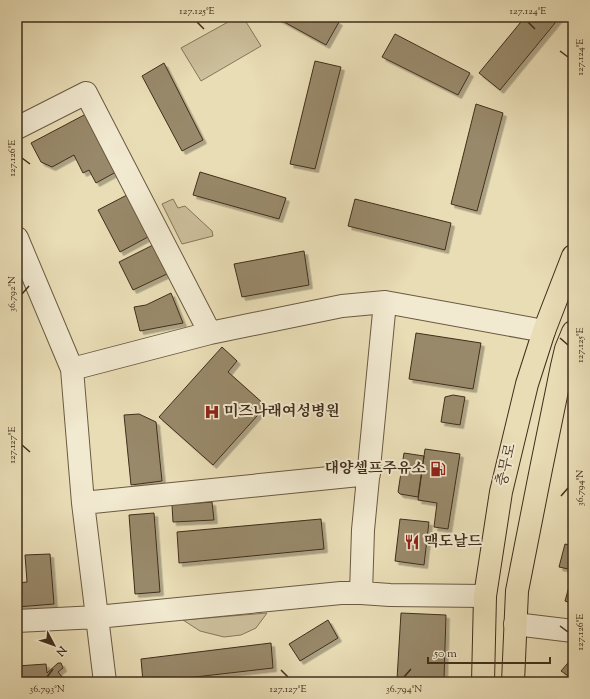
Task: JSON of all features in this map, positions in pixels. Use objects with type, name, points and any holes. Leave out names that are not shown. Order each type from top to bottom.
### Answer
[{"type":"main road","name":"충무로","points":[[483,682],[485,596],[501,492],[526,384],[544,331],[573,256]]},
{"type":"main road","points":[[513,682],[518,591],[540,469],[564,355],[573,332]]},
{"type":"street","points":[[17,128],[86,93],[210,334]]},
{"type":"street","points":[[17,238],[72,369],[83,503],[105,682]]},
{"type":"street","points":[[361,593],[363,530],[385,302]]},
{"type":"street","points":[[72,369],[210,334],[342,306],[385,302],[544,331]]},
{"type":"street","points":[[83,503],[369,474]]},
{"type":"street","points":[[17,621],[97,617],[341,593],[485,596]]},
{"type":"street","points":[[515,624],[573,631]]},
{"type":"shaded area","points":[[237,17],[243,17],[261,46],[201,81],[181,48]]},
{"type":"shaded area","points":[[173,199],[178,208],[185,206],[212,231],[213,236],[182,244],[162,204]]},
{"type":"shaded area","points":[[267,613],[256,628],[241,635],[224,637],[200,631],[183,620]]},
{"type":"building","points":[[275,17],[331,17],[339,22],[326,45]]},
{"type":"building","points":[[525,17],[560,17],[500,90],[479,73]]},
{"type":"building","points":[[395,34],[470,73],[458,95],[382,57]]},
{"type":"building","points":[[315,61],[341,67],[315,169],[290,164]]},
{"type":"building","points":[[164,63],[203,140],[182,151],[142,76]]},
{"type":"building","points":[[476,104],[503,113],[477,211],[451,204]]},
{"type":"building","points":[[86,114],[116,172],[96,183],[89,170],[83,173],[74,155],[52,167],[41,162],[31,143]]},
{"type":"building","points":[[200,172],[286,198],[279,219],[193,195]]},
{"type":"building","points":[[127,195],[148,237],[120,252],[98,210]]},
{"type":"building","points":[[355,199],[451,223],[445,250],[348,226]]},
{"type":"building","points":[[153,245],[167,274],[133,290],[119,262]]},
{"type":"building","points":[[304,251],[309,285],[242,297],[234,264]]},
{"type":"building","points":[[171,293],[183,323],[140,331],[134,307],[146,305]]},
{"type":"building","points":[[416,333],[481,343],[473,389],[409,379]]},
{"type":"building","name":"미즈나래여성병원","points":[[222,347],[237,361],[228,372],[266,406],[213,465],[159,417]]},
{"type":"building","points":[[453,395],[465,397],[460,425],[441,422],[445,397]]},
{"type":"building","points":[[139,414],[156,422],[162,481],[131,485],[124,415]]},
{"type":"building","points":[[425,449],[460,454],[448,529],[434,527],[437,503],[418,500]]},
{"type":"building","points":[[404,453],[424,456],[418,497],[400,494],[398,492]]},
{"type":"building","points":[[212,502],[214,520],[173,522],[172,505]]},
{"type":"building","points":[[154,513],[160,592],[135,594],[129,515]]},
{"type":"building","points":[[321,519],[324,549],[179,563],[177,532]]},
{"type":"building","name":"맥도날드","points":[[400,519],[429,522],[424,565],[395,561]]},
{"type":"building","points":[[565,544],[573,546],[573,570],[559,567]]},
{"type":"building","points":[[50,554],[54,604],[17,607],[17,583],[27,582],[25,555]]},
{"type":"building","points":[[570,583],[573,584],[573,604],[565,601]]},
{"type":"building","points":[[401,613],[446,615],[444,679],[397,679]]},
{"type":"building","points":[[328,620],[338,638],[300,661],[289,644]]},
{"type":"building","points":[[271,643],[273,668],[169,680],[169,682],[143,682],[141,659]]},
{"type":"building","points":[[573,657],[573,679],[561,671]]},
{"type":"building","points":[[58,663],[61,663],[63,668],[58,672],[63,678],[59,682],[17,682],[17,666],[46,664],[47,673]]},
{"type":"place","name":"미즈나래여성병원","points":[[212,412]]},
{"type":"place","name":"대양셀프주유소","points":[[438,469]]},
{"type":"place","name":"맥도날드","points":[[412,542]]}]
